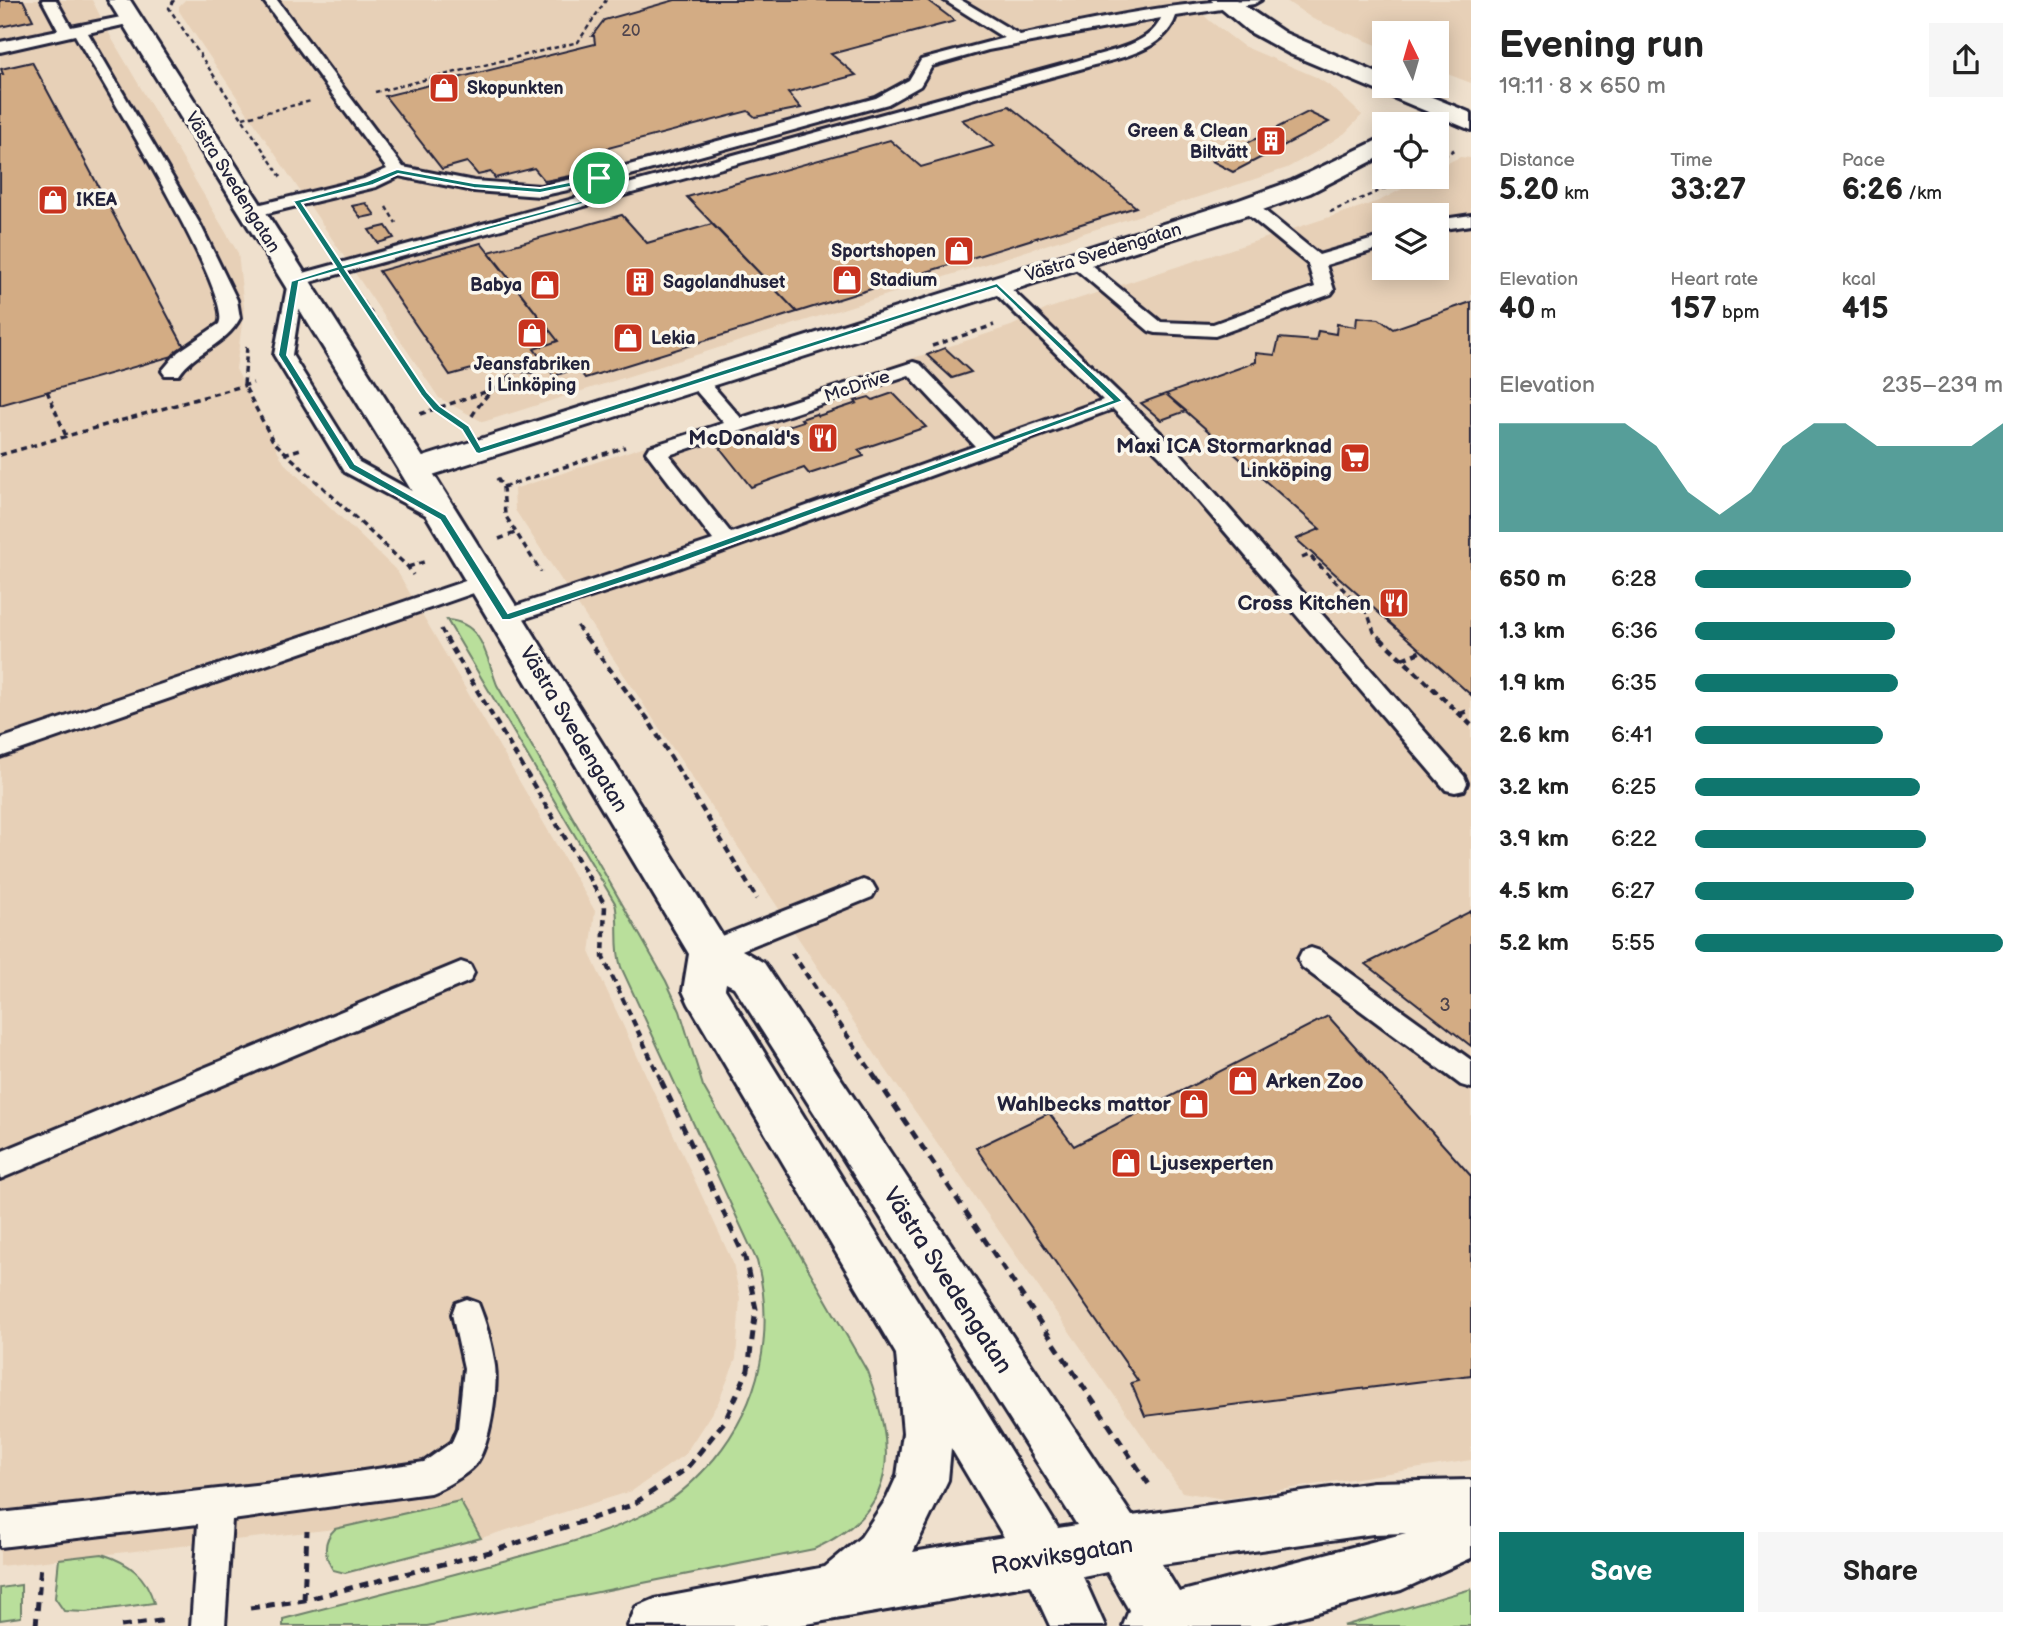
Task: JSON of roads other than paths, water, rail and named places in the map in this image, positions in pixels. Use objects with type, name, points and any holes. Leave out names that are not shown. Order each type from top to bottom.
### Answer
[{"type":"street","points":[[1254,0],[1297,30],[1372,62]]},
{"type":"street","points":[[1224,2],[1273,35],[1372,80]]},
{"type":"street","name":"Västra Svedengatan","points":[[125,10],[415,470],[710,952],[748,975],[1121,1544],[1162,1625]]},
{"type":"street","points":[[1434,98],[1458,104],[1471,122]]},
{"type":"street","points":[[1442,112],[1458,104]]},
{"type":"street","name":"Västra Svedengatan","points":[[415,470],[1248,206],[1301,187],[1372,151]]},
{"type":"street","points":[[710,952],[704,991],[1046,1558],[1078,1626]]},
{"type":"street","points":[[837,1591],[880,1556],[905,1516],[922,1480],[928,1433],[918,1346]]},
{"type":"street","name":"Roxviksgatan","points":[[655,1626],[837,1591],[1121,1544],[1373,1508],[1471,1506]]},
{"type":"street","points":[[1162,1625],[1401,1563],[1471,1531]]},
{"type":"lane","points":[[49,0],[73,32],[198,237],[232,307],[232,316],[220,333],[184,356],[172,371]]},
{"type":"lane","points":[[270,0],[397,171]]},
{"type":"lane","points":[[951,0],[1018,40]]},
{"type":"lane","points":[[251,212],[370,183],[397,171],[474,186],[540,191],[599,178],[882,101],[915,83],[926,63],[1018,40],[1117,20],[1169,14],[1224,2],[1254,0]]},
{"type":"lane","points":[[0,47],[73,32],[125,10]]},
{"type":"lane","points":[[443,517],[352,467],[283,355],[295,281],[1104,56],[1158,36],[1166,26],[1169,14]]},
{"type":"lane","points":[[599,178],[615,194]]},
{"type":"lane","points":[[1074,260],[1156,327],[1215,330],[1325,290],[1316,262],[1248,206]]},
{"type":"lane","points":[[1449,223],[1471,220]]},
{"type":"lane","points":[[1316,262],[1372,245]]},
{"type":"lane","points":[[997,285],[1118,401],[1177,462],[1455,783]]},
{"type":"lane","name":"McDrive","points":[[737,425],[913,368],[988,447]]},
{"type":"lane","points":[[698,381],[737,425],[656,452],[726,541]]},
{"type":"lane","points":[[506,617],[634,575],[1118,401]]},
{"type":"lane","points":[[0,748],[483,582]]},
{"type":"lane","points":[[710,952],[863,890]]},
{"type":"lane","points":[[1311,959],[1471,1076]]},
{"type":"lane","points":[[0,1166],[461,973]]},
{"type":"lane","points":[[0,1530],[309,1495],[430,1476],[464,1453],[474,1428],[480,1368],[467,1314]]},
{"type":"lane","points":[[208,1626],[216,1506]]},
{"type":"place","name":"Skopunkten","points":[[444,88]]},
{"type":"place","name":"Green & Clean Biltvätt","points":[[1271,141]]},
{"type":"place","name":"IKEA","points":[[53,200]]},
{"type":"place","name":"Sportshopen","points":[[959,251]]},
{"type":"place","name":"Stadium","points":[[847,280]]},
{"type":"place","name":"Sagolandhuset","points":[[640,282]]},
{"type":"place","name":"Babya","points":[[545,285]]},
{"type":"place","name":"Jeansfabriken i Linköping","points":[[532,333]]},
{"type":"place","name":"Lekia","points":[[628,338]]},
{"type":"place","name":"McDonald's","points":[[823,438]]},
{"type":"place","name":"Maxi ICA Stormarknad Linköping","points":[[1355,458]]},
{"type":"place","name":"Cross Kitchen","points":[[1394,603]]},
{"type":"place","name":"Arken Zoo","points":[[1243,1081]]},
{"type":"place","name":"Wahlbecks mattor","points":[[1194,1104]]},
{"type":"place","name":"Ljusexperten","points":[[1126,1163]]}]
